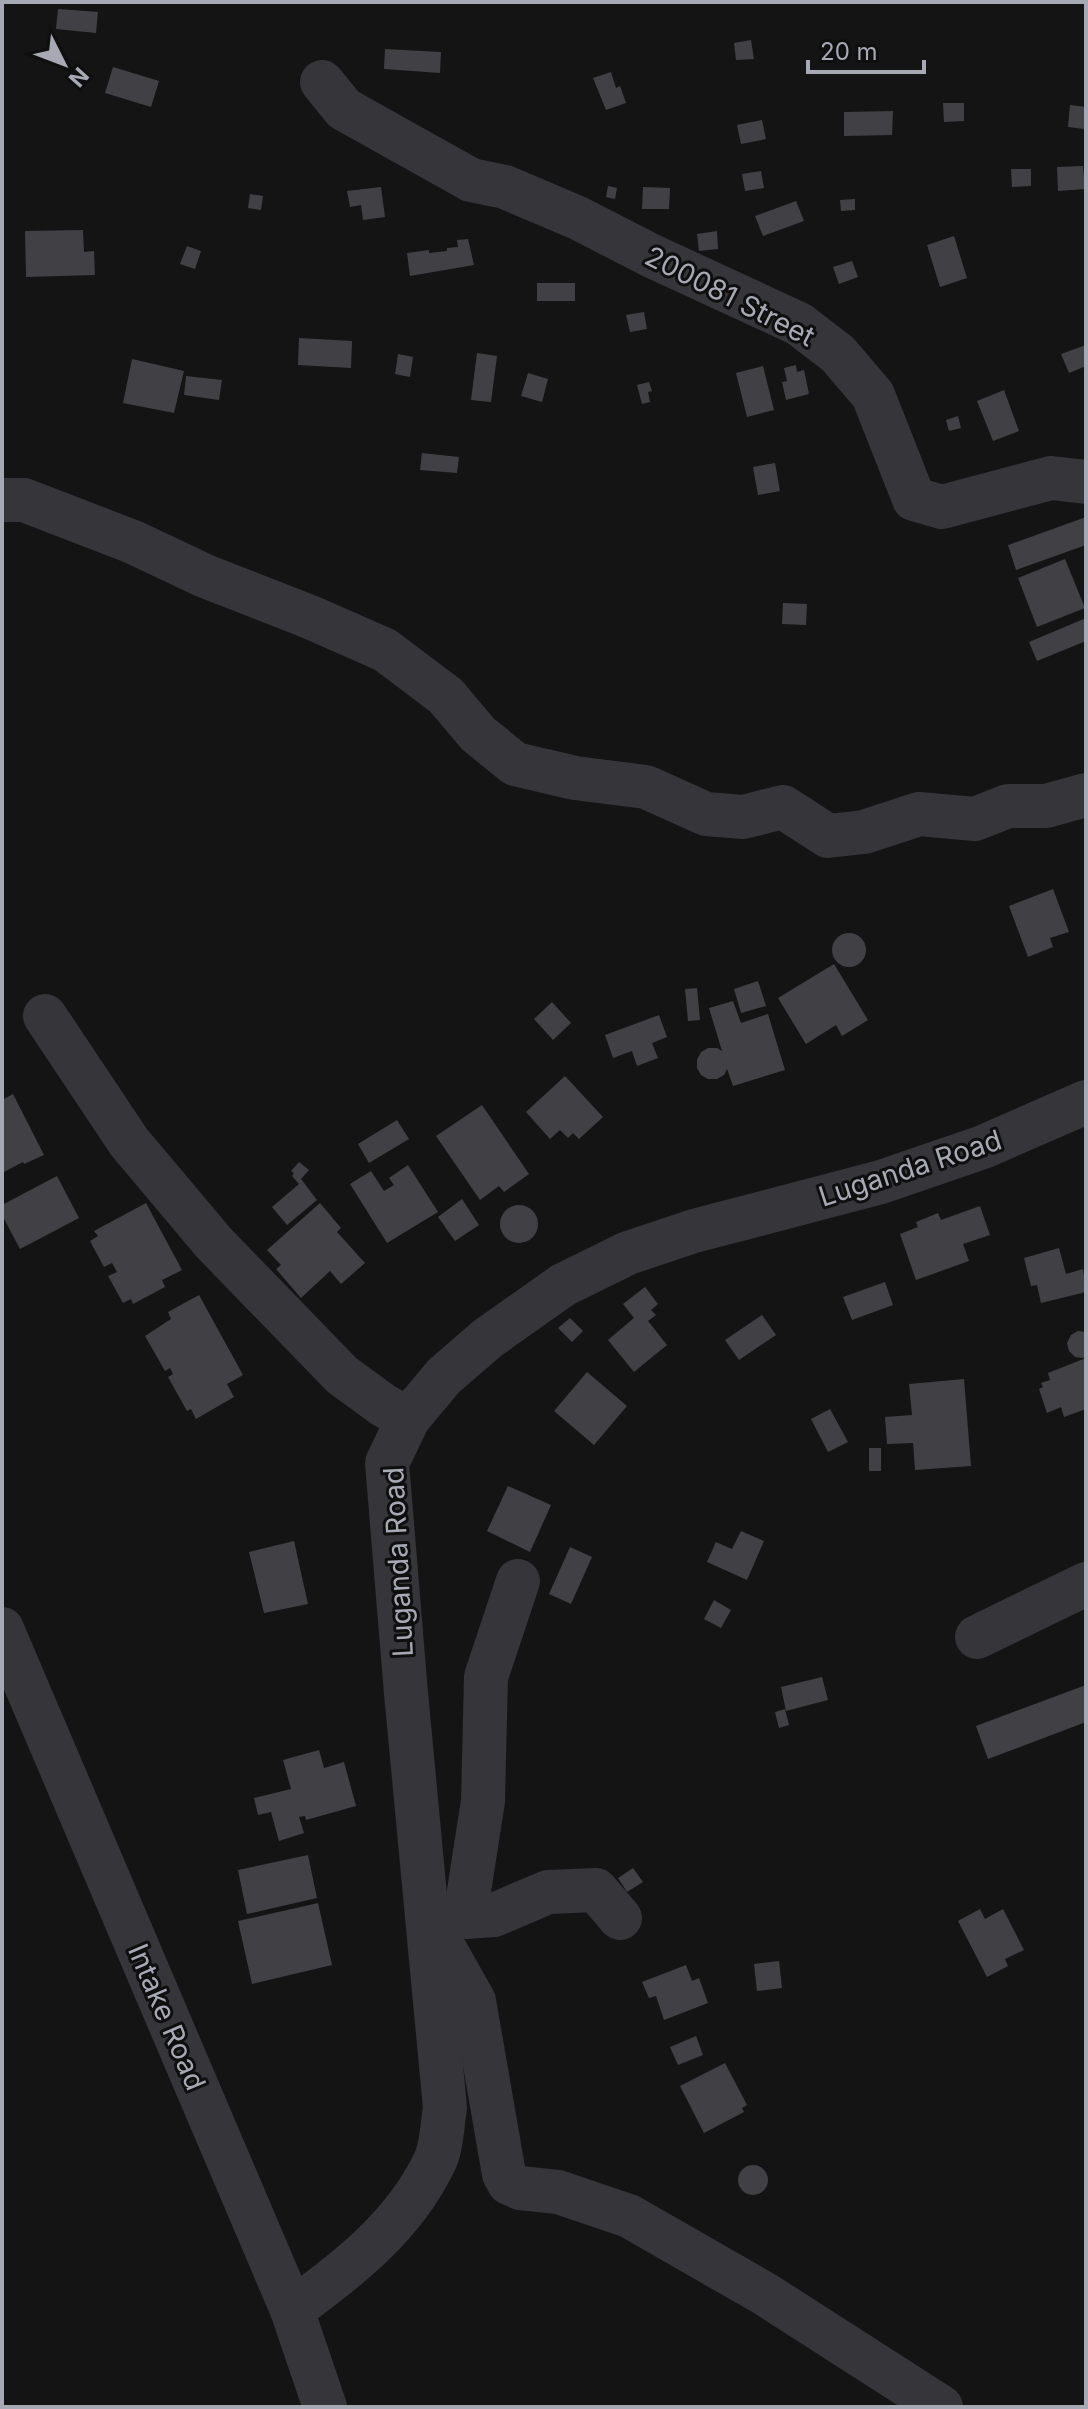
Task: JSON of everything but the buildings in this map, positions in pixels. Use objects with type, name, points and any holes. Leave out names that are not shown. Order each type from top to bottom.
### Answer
[{"type":"street","name":"200081 Street","points":[[322,82],[344,109],[471,180],[505,187],[578,218],[799,324],[838,354],[873,395],[914,499],[942,507],[1051,478],[1086,482]]},
{"type":"street","points":[[2,500],[24,500],[133,542],[205,576],[385,650],[446,696],[478,734],[515,764],[575,778],[646,787],[706,814],[743,817],[783,807],[828,836],[864,832],[919,814],[975,819],[1008,806],[1046,806],[1086,795]]},
{"type":"street","points":[[45,1016],[129,1142],[214,1243],[342,1375],[408,1419]]},
{"type":"street","name":"Luganda Road","points":[[292,2310],[339,2275],[383,2236],[413,2198],[436,2161],[445,2108],[447,1919],[406,1693],[387,1463],[408,1419],[444,1376],[488,1338],[563,1285],[628,1253],[694,1231],[881,1182],[983,1147],[1086,1102]]},
{"type":"street","points":[[518,1581],[486,1677],[483,1801],[447,1919],[474,2001],[504,2174],[509,2183],[520,2188],[558,2192],[629,2216],[765,2294],[941,2407]]},
{"type":"street","points":[[977,1637],[1086,1584]]},
{"type":"street","name":"Intake Road","points":[[2,1629],[292,2310],[325,2407]]},
{"type":"street","points":[[447,1919],[494,1915],[548,1892],[596,1890],[620,1918]]}]
